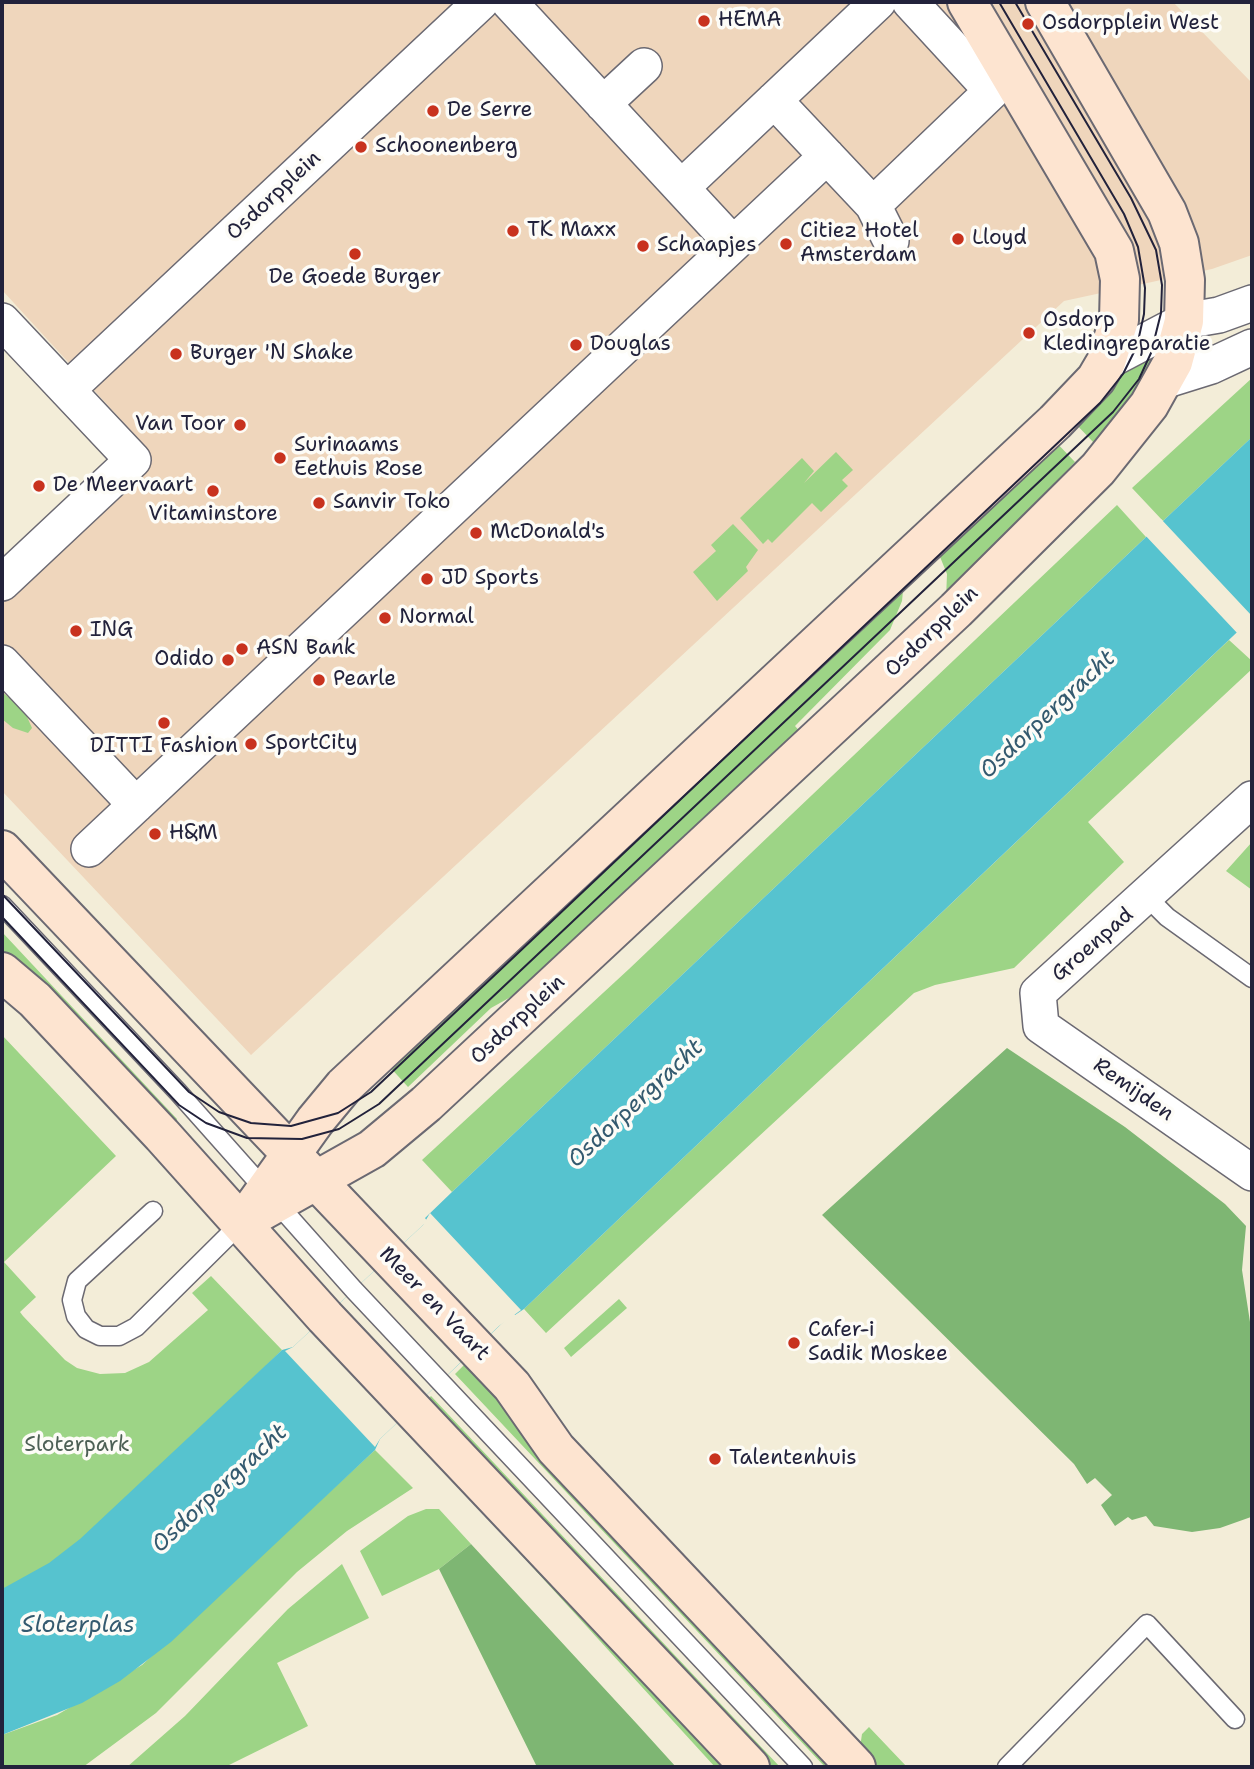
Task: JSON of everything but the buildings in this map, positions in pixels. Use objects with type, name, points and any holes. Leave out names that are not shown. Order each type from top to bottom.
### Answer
[{"type":"street","name":"Osdorpplein","points":[[67,390],[481,2]]},
{"type":"street","points":[[509,2],[733,244]]},
{"type":"street","points":[[873,205],[992,91],[911,2]]},
{"type":"street","name":"Osdorpplein","points":[[248,1109],[282,1110],[301,1106],[344,1086],[1082,397],[1106,362],[1119,320],[1120,279],[1114,251],[967,2]]},
{"type":"street","name":"Osdorpplein","points":[[357,1223],[351,1191],[372,1149],[507,1031],[956,610],[1098,468],[1149,405],[1163,381],[1173,362],[1184,321],[1185,280],[1179,243],[1167,212],[1045,2]]},
{"type":"street","points":[[681,188],[774,100],[866,6]]},
{"type":"street","points":[[603,104],[644,66]]},
{"type":"street","points":[[774,100],[873,205],[891,241]]},
{"type":"street","points":[[89,849],[827,156]]},
{"type":"street","points":[[1106,362],[1184,321],[1219,315],[1252,303]]},
{"type":"street","points":[[2,321],[133,460],[2,583]]},
{"type":"street","points":[[1163,381],[1211,366],[1252,346]]},
{"type":"street","points":[[2,663],[136,805]]},
{"type":"street","name":"Groenpad","points":[[1038,993],[1252,799]]},
{"type":"street","name":"Meer en Vaart","points":[[2,850],[476,1348],[524,1401],[556,1449],[856,1767]]},
{"type":"street","points":[[2,972],[34,1000],[242,1222],[326,1317],[750,1767]]},
{"type":"street","name":"Remijden","points":[[1038,993],[1041,1026],[1252,1173]]},
{"type":"street","name":"Osdorpplein","points":[[242,1222],[303,1167],[344,1086]]},
{"type":"street","name":"Osdorpplein","points":[[303,1167],[372,1149]]},
{"type":"lane","name":"Groenpad","points":[[1147,897],[1167,917],[1252,978]]},
{"type":"lane","points":[[2,905],[178,1092],[354,1290],[803,1767]]},
{"type":"lane","points":[[153,1211],[77,1281],[72,1300],[76,1316],[86,1329],[100,1336],[119,1336],[136,1327],[242,1222]]},
{"type":"lane","points":[[1007,1767],[1147,1624],[1235,1719]]},
{"type":"shaded area","points":[[2,2],[1173,2],[1252,83],[1252,255],[1212,269],[1064,301],[251,1055],[2,791],[2,587],[147,448],[2,290]]},
{"type":"green space","points":[[1158,351],[1161,362],[1094,443],[1072,420],[1125,371]]},
{"type":"green space","points":[[1252,378],[1252,437],[1163,521],[1132,488]]},
{"type":"green space","points":[[1052,438],[1075,462],[946,599],[947,574],[936,547]]},
{"type":"green space","points":[[836,452],[853,470],[842,480],[848,486],[821,512],[812,503],[772,543],[768,539],[763,544],[740,518],[802,458],[814,471],[804,483]]},
{"type":"green space","points":[[1117,505],[1146,537],[452,1192],[422,1160],[629,969]]},
{"type":"green space","points":[[733,524],[758,550],[746,567],[748,571],[717,601],[693,572],[716,551],[711,545]]},
{"type":"green space","points":[[904,581],[902,601],[890,630],[795,726],[804,736],[525,989],[491,1008],[408,1087],[388,1065]]},
{"type":"green space","points":[[1229,640],[1252,661],[1252,669],[1088,822],[1124,862],[1014,968],[935,985],[914,993],[546,1333],[524,1309]]},
{"type":"green space","points":[[2,692],[24,710],[32,728],[28,733],[13,728],[2,719]]},
{"type":"green space","points":[[1252,842],[1252,890],[1226,871]]},
{"type":"green space","points":[[2,932],[177,1119],[174,1125],[2,962]]},
{"type":"green space","name":"Sloterpark","points":[[2,1035],[116,1156],[4,1262],[36,1297],[20,1312],[23,1316],[65,1360],[77,1368],[100,1374],[125,1373],[149,1362],[208,1310],[192,1293],[211,1276],[282,1350],[25,1602],[2,1610]]},
{"type":"green space","points":[[1007,1048],[1125,1127],[1225,1204],[1246,1226],[1242,1270],[1252,1335],[1251,1517],[1220,1528],[1192,1532],[1154,1526],[1146,1516],[1132,1520],[1128,1517],[1115,1526],[1101,1505],[1112,1495],[1095,1478],[1087,1484],[1074,1464],[822,1215]]},
{"type":"green space","points":[[619,1299],[627,1308],[571,1357],[564,1348]]},
{"type":"green space","points":[[466,1363],[846,1767],[825,1767],[455,1374]]},
{"type":"green space","points":[[431,1396],[780,1767],[760,1767],[421,1406]]},
{"type":"green space","points":[[375,1450],[413,1488],[347,1531],[297,1572],[156,1713],[83,1767],[2,1767],[2,1735],[57,1715],[142,1665]]},
{"type":"green space","points":[[431,1456],[738,1767],[715,1767]]},
{"type":"green space","points":[[426,1509],[439,1509],[471,1544],[439,1569],[382,1596],[360,1551],[408,1516]]},
{"type":"green space","points":[[471,1544],[676,1767],[537,1767],[439,1569]]},
{"type":"green space","points":[[342,1564],[369,1618],[277,1663],[308,1726],[225,1767],[127,1767],[185,1716],[288,1609]]},
{"type":"green space","points":[[869,1727],[907,1767],[867,1767],[859,1754],[862,1734]]},
{"type":"water","points":[[1252,437],[1252,618],[524,1309],[515,1315],[513,1313],[380,1439],[375,1450],[171,1642],[120,1681],[82,1703],[2,1735],[2,1589],[49,1563],[80,1539],[282,1350],[293,1347],[423,1225],[427,1221],[425,1218],[452,1192]]},
{"type":"pier","points":[[1161,519],[1252,616],[1252,623],[1239,635],[1144,534]]},
{"type":"pier","points":[[430,1213],[521,1310],[499,1326],[380,1439],[375,1447],[285,1351],[293,1347],[423,1225]]},
{"type":"tram line","points":[[2,894],[189,1092],[219,1112],[251,1123],[291,1126],[338,1113],[371,1092],[1100,403],[1123,374],[1137,346],[1144,314],[1145,288],[1138,247],[1124,214],[999,2]]},
{"type":"tram line","points":[[2,917],[179,1105],[206,1123],[247,1138],[302,1139],[339,1129],[379,1104],[1113,412],[1139,379],[1151,353],[1161,313],[1162,285],[1156,250],[1131,198],[1015,2]]},
{"type":"place","name":"HEMA","points":[[704,21]]},
{"type":"place","name":"Osdorpplein West","points":[[1028,24]]},
{"type":"place","name":"De Serre","points":[[433,111]]},
{"type":"place","name":"Schoonenberg","points":[[361,147]]},
{"type":"place","name":"TK Maxx","points":[[513,231]]},
{"type":"place","name":"Lloyd","points":[[958,239]]},
{"type":"place","name":"Citiez Hotel Amsterdam","points":[[786,244]]},
{"type":"place","name":"Schaapjes","points":[[643,246]]},
{"type":"place","name":"De Goede Burger","points":[[355,254]]},
{"type":"place","name":"Osdorp Kledingreparatie","points":[[1029,333]]},
{"type":"place","name":"Douglas","points":[[576,345]]},
{"type":"place","name":"Burger 'N Shake","points":[[176,354]]},
{"type":"place","name":"Van Toor","points":[[240,425]]},
{"type":"place","name":"Surinaams Eethuis Rose","points":[[280,458]]},
{"type":"place","name":"De Meervaart","points":[[39,486]]},
{"type":"place","name":"Vitaminstore","points":[[213,491]]},
{"type":"place","name":"Sanvir Toko","points":[[319,503]]},
{"type":"place","name":"McDonald's","points":[[476,533]]},
{"type":"place","name":"JD Sports","points":[[427,579]]},
{"type":"place","name":"Normal","points":[[385,618]]},
{"type":"place","name":"ING","points":[[76,631]]},
{"type":"place","name":"ASN Bank","points":[[242,649]]},
{"type":"place","name":"Odido","points":[[228,660]]},
{"type":"place","name":"Pearle","points":[[319,680]]},
{"type":"place","name":"DITTI Fashion","points":[[164,723]]},
{"type":"place","name":"SportCity","points":[[251,744]]},
{"type":"place","name":"H&M","points":[[155,834]]},
{"type":"place","name":"Cafer-i Sadik Moskee","points":[[794,1343]]},
{"type":"place","name":"Talentenhuis","points":[[715,1459]]},
{"type":"water label","name":"Osdorpergracht","points":[[1048,715]]},
{"type":"water label","name":"Osdorpergracht","points":[[636,1104]]},
{"type":"water label","name":"Osdorpergracht","points":[[220,1489]]},
{"type":"water label","name":"Sloterplas","points":[[78,1626]]}]
